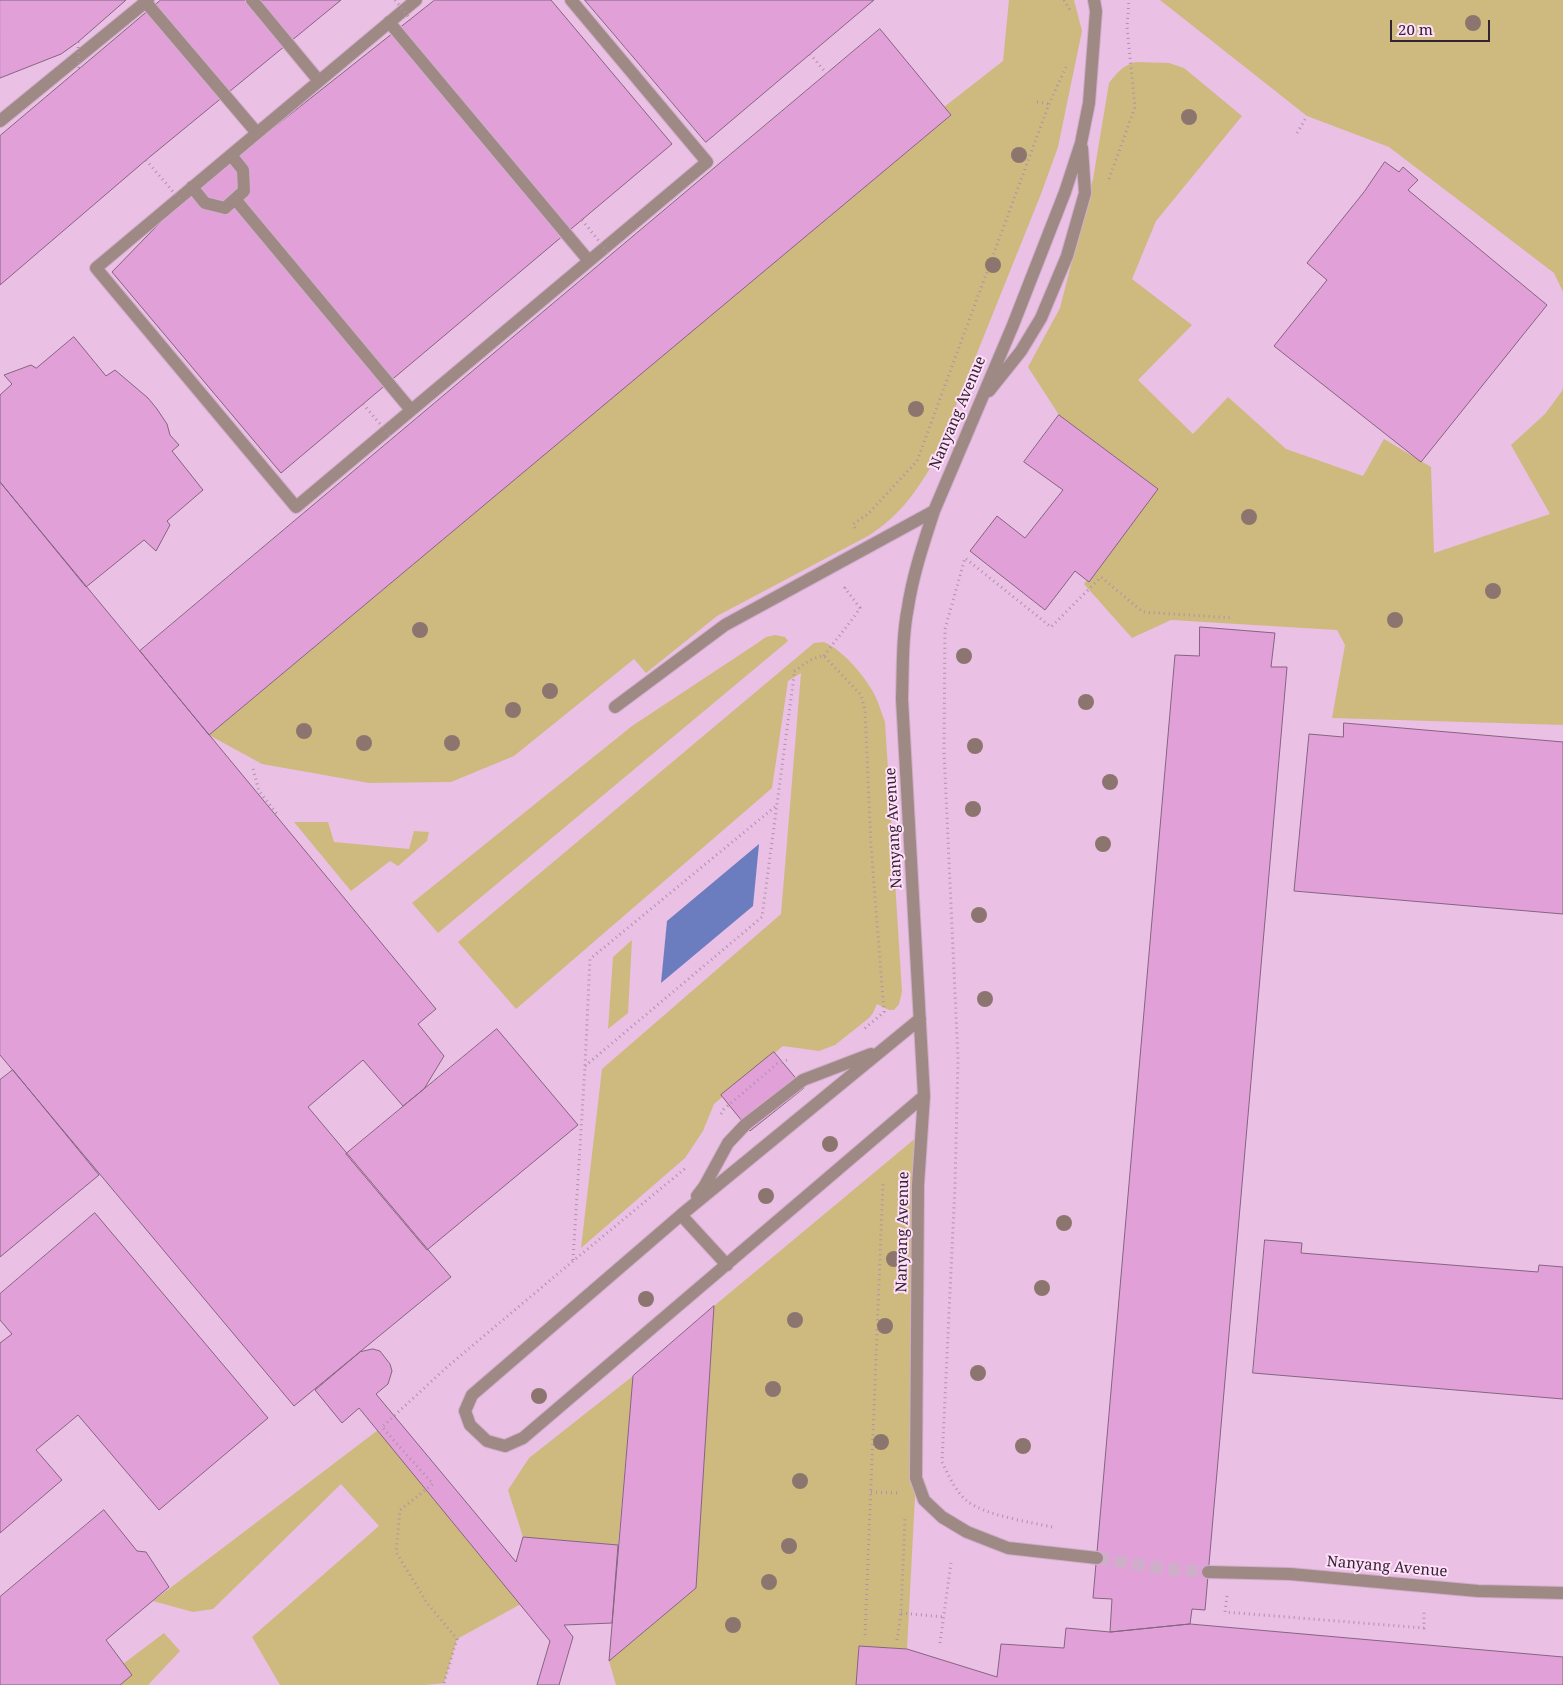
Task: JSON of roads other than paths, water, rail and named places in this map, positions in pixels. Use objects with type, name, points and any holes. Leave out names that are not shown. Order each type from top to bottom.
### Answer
[{"type":"street","points":[[252,0],[319,81]]},
{"type":"street","points":[[416,0],[96,268],[296,507],[707,162],[571,0]]},
{"type":"street","name":"Nanyang Avenue","points":[[1094,0],[1096,11],[1089,104],[1081,143],[1065,192],[934,511],[922,547],[908,606],[903,644],[902,699],[924,1096],[918,1185],[916,1478],[924,1500],[942,1516],[967,1532],[1008,1548],[1097,1558]]},
{"type":"street","points":[[0,121],[146,1],[257,133]]},
{"type":"street","points":[[389,22],[589,261]]},
{"type":"street","points":[[980,402],[1021,351],[1041,318],[1067,256],[1085,193],[1081,143]]},
{"type":"street","points":[[192,187],[205,203],[225,208],[244,191],[243,170],[231,155]]},
{"type":"street","points":[[235,199],[411,410]]},
{"type":"street","points":[[615,706],[725,625],[934,511]]},
{"type":"street","points":[[920,1019],[681,1215],[472,1395],[465,1410],[470,1425],[487,1441],[505,1446],[523,1438],[924,1096]]},
{"type":"street","points":[[681,1215],[704,1187],[728,1143],[746,1124],[803,1080],[880,1051]]},
{"type":"street","points":[[681,1215],[727,1265]]},
{"type":"street","name":"Nanyang Avenue","points":[[1208,1572],[1290,1574],[1478,1592],[1563,1593]]},
{"type":"water","points":[[759,844],[753,906],[661,983],[667,921]]},
{"type":"tunnel","points":[[1097,1558],[1166,1569],[1208,1572]]}]
